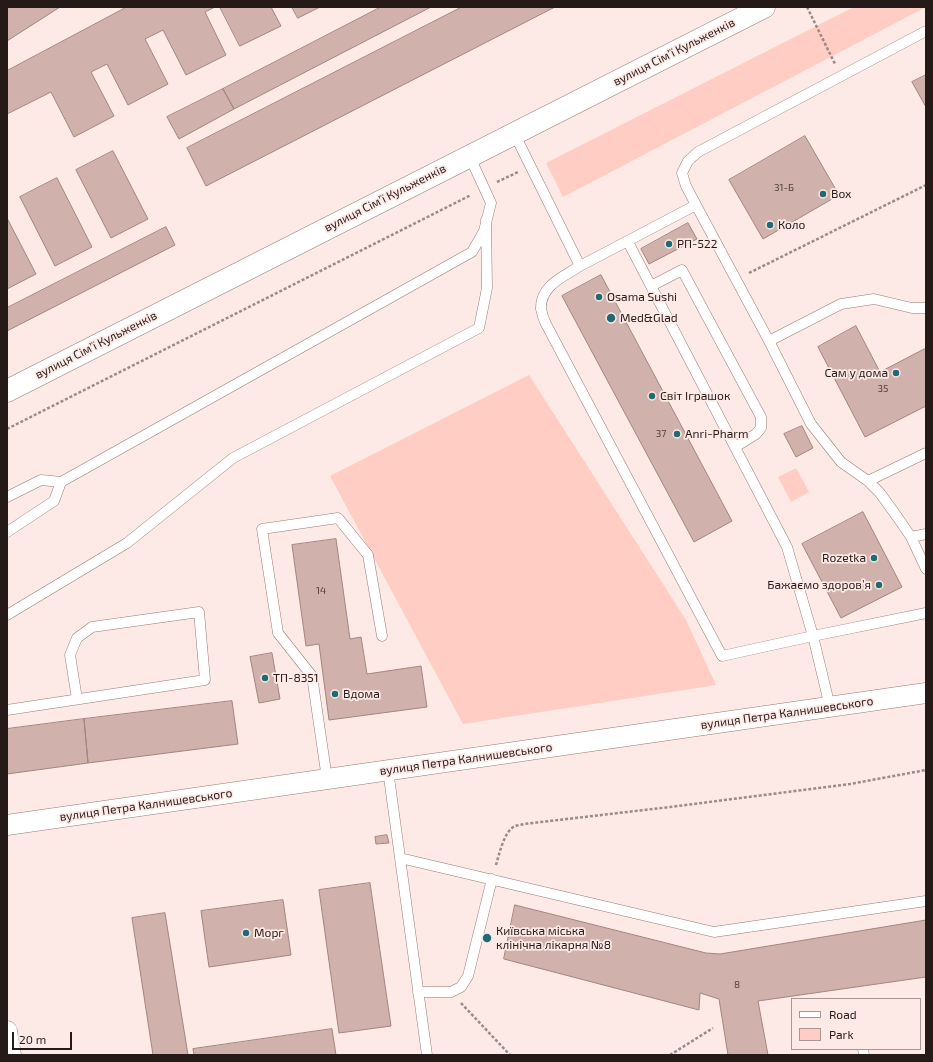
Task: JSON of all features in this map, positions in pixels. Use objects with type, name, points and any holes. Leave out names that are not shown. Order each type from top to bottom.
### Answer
[{"type":"main road","name":"вулиця Сімʼї Кульженків","points":[[7,390],[764,7]]},
{"type":"street","name":"вулиця Петра Калнишевського","points":[[7,825],[926,693]]},
{"type":"street","points":[[7,1031],[11,1055]]},
{"type":"lane","points":[[926,31],[698,152],[688,161],[682,173],[686,186],[696,206],[769,340],[811,424],[841,462],[868,481],[880,493],[911,537],[926,569]]},
{"type":"lane","points":[[514,133],[580,266]]},
{"type":"lane","points":[[7,497],[41,480],[61,482],[472,252],[484,231],[491,203],[469,155]]},
{"type":"lane","points":[[696,206],[580,266],[551,285],[542,297],[541,310],[546,324],[722,656],[926,614]]},
{"type":"lane","points":[[7,615],[127,543],[233,458],[479,328],[487,288],[486,220]]},
{"type":"lane","points":[[628,242],[787,548],[814,636],[830,707]]},
{"type":"lane","points":[[651,286],[682,270],[761,417],[762,428],[756,434],[735,448]]},
{"type":"lane","points":[[769,340],[840,304],[874,299],[912,308],[926,308]]},
{"type":"lane","points":[[868,481],[926,453]]},
{"type":"lane","points":[[7,532],[54,501],[61,482]]},
{"type":"lane","points":[[327,779],[312,676],[278,633],[262,529],[338,518],[368,555],[382,636]]},
{"type":"lane","points":[[911,537],[926,534]]},
{"type":"lane","points":[[7,710],[205,680],[198,612],[92,627],[77,638],[70,655],[77,699]]},
{"type":"lane","points":[[388,770],[427,1055]]},
{"type":"lane","points":[[400,858],[714,932],[926,901]]},
{"type":"lane","points":[[418,992],[451,992],[461,986],[468,976],[492,879]]},
{"type":"path","points":[[807,7],[841,76]]},
{"type":"path","points":[[7,429],[530,165]]},
{"type":"path","points":[[736,280],[926,184]]},
{"type":"path","points":[[492,879],[503,841],[514,826],[670,808],[850,784],[926,770]]},
{"type":"path","points":[[451,992],[510,1055]]},
{"type":"path","points":[[670,1055],[713,1028]]},
{"type":"green space","points":[[854,7],[926,7],[563,197],[546,163]]},
{"type":"green space","points":[[529,375],[686,620],[716,685],[463,724],[330,476]]},
{"type":"green space","points":[[796,468],[809,492],[791,502],[778,477]]},
{"type":"building","points":[[7,7],[60,7],[7,41]]},
{"type":"building","points":[[127,7],[215,7],[205,12],[226,55],[186,75],[163,30],[145,39],[168,84],[128,105],[107,64],[91,72],[114,116],[74,137],[51,92],[7,114],[7,71]]},
{"type":"building","points":[[220,7],[271,7],[281,26],[240,46]]},
{"type":"building","points":[[292,7],[320,7],[298,18]]},
{"type":"building","points":[[381,7],[431,7],[234,109],[223,89]]},
{"type":"building","points":[[462,7],[555,7],[206,186],[187,148]]},
{"type":"building","points":[[926,75],[926,107],[912,82]]},
{"type":"building","points":[[223,89],[234,109],[179,139],[167,117]]},
{"type":"building","points":[[805,136],[839,195],[763,239],[729,180]]},
{"type":"building","points":[[113,151],[148,219],[111,238],[76,170]]},
{"type":"building","points":[[57,178],[92,247],[55,266],[20,197]]},
{"type":"building","points":[[7,218],[36,274],[7,289]]},
{"type":"building","name":"РП-522","points":[[688,223],[697,239],[649,264],[641,249]]},
{"type":"building","points":[[166,227],[175,245],[7,331],[7,308]]},
{"type":"building","points":[[601,275],[732,521],[694,542],[562,296]]},
{"type":"building","points":[[856,326],[880,372],[926,348],[926,406],[865,437],[818,347]]},
{"type":"building","points":[[802,426],[813,448],[796,457],[784,434]]},
{"type":"building","points":[[863,512],[902,587],[841,618],[802,544]]},
{"type":"building","points":[[336,539],[350,639],[361,637],[367,674],[421,666],[427,707],[329,720],[319,644],[306,646],[292,545]]},
{"type":"building","name":"ТП-8351","points":[[272,653],[280,699],[259,703],[250,657]]},
{"type":"building","points":[[232,701],[238,744],[88,763],[84,719]]},
{"type":"building","points":[[84,719],[88,763],[7,774],[7,729]]},
{"type":"building","points":[[387,835],[389,843],[376,844],[375,837]]},
{"type":"building","points":[[370,883],[391,1026],[339,1033],[319,890]]},
{"type":"building","name":"Морг","points":[[283,900],[291,955],[209,967],[201,911]]},
{"type":"building","points":[[515,905],[706,953],[720,954],[926,920],[926,977],[758,1001],[768,1055],[728,1055],[719,999],[700,993],[699,1010],[504,959]]},
{"type":"building","points":[[165,913],[188,1055],[153,1055],[132,918]]},
{"type":"building","points":[[332,1029],[336,1055],[194,1055],[193,1049]]},
{"type":"place","name":"Box","points":[[823,194]]},
{"type":"place","name":"Коло","points":[[770,225]]},
{"type":"place","name":"РП-522","points":[[669,244]]},
{"type":"place","name":"Osama Sushi","points":[[599,297]]},
{"type":"place","name":"Med&Glad","points":[[611,318]]},
{"type":"place","name":"Сам у дома","points":[[896,373]]},
{"type":"place","name":"Світ Іграшок","points":[[652,396]]},
{"type":"place","name":"Anri-Pharm","points":[[677,434]]},
{"type":"place","name":"Rozetka","points":[[874,558]]},
{"type":"place","name":"Бажаємо здоровʼя","points":[[879,585]]},
{"type":"place","name":"ТП-8351","points":[[265,678]]},
{"type":"place","name":"Вдома","points":[[335,694]]},
{"type":"place","name":"Морг","points":[[246,933]]},
{"type":"place","name":"Київська міська клінічна лікарня №8","points":[[487,938]]}]
